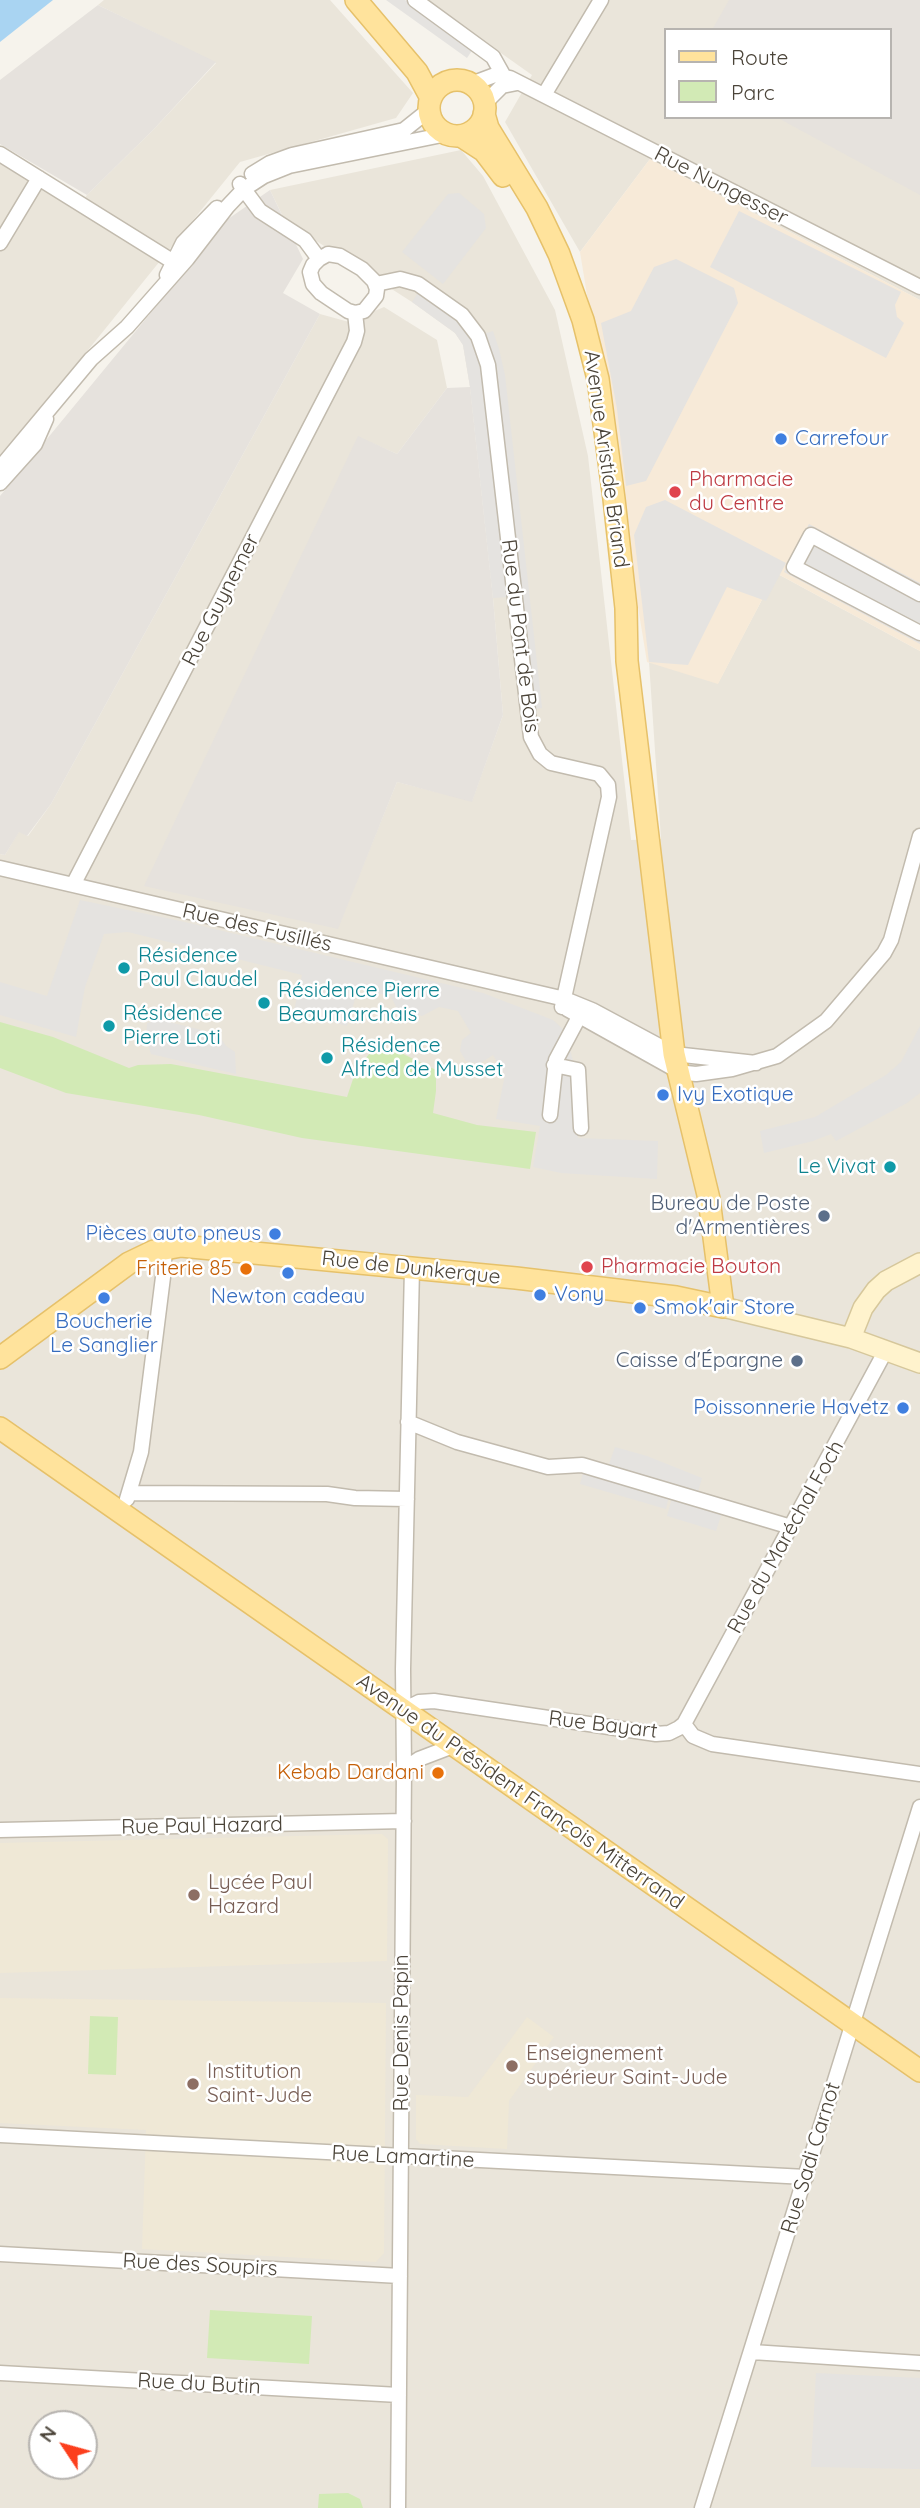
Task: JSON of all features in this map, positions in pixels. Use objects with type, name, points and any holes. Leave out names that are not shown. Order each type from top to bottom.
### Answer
[{"type":"main road","points":[[357,0],[426,66],[480,92],[485,109],[476,129],[454,135],[434,123],[430,104],[416,72],[357,0]]},
{"type":"main road","points":[[430,104],[438,88],[461,82]]},
{"type":"main road","name":"Avenue Aristide Briand","points":[[485,109],[488,128],[537,208],[559,254],[591,348],[602,403],[614,499],[626,608],[627,661]]},
{"type":"main road","name":"Avenue Aristide Briand","points":[[454,135],[484,150],[516,198],[549,263],[570,321],[590,401],[613,590],[627,661],[676,1063],[709,1199],[723,1307]]},
{"type":"main road","name":"Rue de Dunkerque","points":[[1,1355],[129,1263],[164,1248],[198,1247],[676,1297],[851,1338],[920,1363]]},
{"type":"main road","points":[[851,1338],[863,1308],[876,1290],[886,1281],[920,1262]]},
{"type":"main road","name":"Avenue du Président François Mitterrand","points":[[0,1428],[920,2071]]},
{"type":"street","name":"Rue Nungesser","points":[[415,0],[493,57],[511,81],[544,95],[920,288]]},
{"type":"street","points":[[544,95],[601,0]]},
{"type":"street","points":[[461,82],[495,75],[511,81]]},
{"type":"street","points":[[485,109],[498,89],[511,81]]},
{"type":"street","points":[[0,468],[23,437],[91,359],[127,327],[242,186],[265,166],[284,157],[404,130],[430,104]]},
{"type":"street","points":[[242,186],[289,166],[454,135]]},
{"type":"street","points":[[0,154],[177,264]]},
{"type":"street","points":[[0,243],[39,178]]},
{"type":"street","points":[[242,186],[260,211],[305,240],[318,259]]},
{"type":"street","points":[[328,254],[340,256],[366,273],[376,285],[376,296],[370,305],[364,311],[355,313],[315,288],[310,272],[318,259],[328,254]]},
{"type":"street","name":"Rue du Pont de Bois","points":[[376,285],[400,279],[418,284],[462,315],[478,336],[488,365],[531,737],[536,749],[551,763],[599,774],[608,785],[610,797],[564,1003]]},
{"type":"street","name":"Rue Guynemer","points":[[74,885],[354,342],[357,331],[355,313]]},
{"type":"street","points":[[0,484],[35,444],[53,405]]},
{"type":"street","points":[[920,594],[810,535],[794,567],[920,634]]},
{"type":"street","points":[[676,1063],[756,1063],[783,1053],[826,1021],[879,960],[891,940],[920,836]]},
{"type":"street","name":"Rue des Fusillés","points":[[0,867],[564,1003],[676,1063]]},
{"type":"street","points":[[550,1115],[554,1065],[582,1011]]},
{"type":"street","points":[[554,1065],[578,1063],[581,1128]]},
{"type":"street","points":[[120,1513],[130,1493],[144,1429],[163,1277],[164,1248]]},
{"type":"street","name":"Rue Denis Papin","points":[[398,2508],[403,1669],[412,1268]]},
{"type":"street","name":"Rue du Maréchal Foch","points":[[684,1724],[886,1350]]},
{"type":"street","points":[[408,1422],[457,1442],[548,1467],[582,1465],[791,1527]]},
{"type":"street","points":[[130,1493],[327,1494],[355,1498],[407,1499]]},
{"type":"street","name":"Rue Bayart","points":[[403,1710],[419,1702],[434,1701],[656,1734],[674,1731],[684,1724],[693,1736],[712,1744],[920,1774]]},
{"type":"street","points":[[404,1769],[419,1759],[453,1746]]},
{"type":"street","name":"Rue Sadi Carnot","points":[[702,2508],[920,1807]]},
{"type":"street","name":"Rue Paul Hazard","points":[[0,1830],[404,1821]]},
{"type":"street","name":"Rue Lamartine","points":[[0,2135],[806,2178]]},
{"type":"street","name":"Rue des Soupirs","points":[[0,2254],[400,2276]]},
{"type":"street","points":[[752,2352],[920,2363]]},
{"type":"street","name":"Rue du Butin","points":[[0,2373],[399,2395]]},
{"type":"shaded area","points":[[104,0],[330,0],[413,93],[396,118],[240,162],[0,459],[0,160],[78,208],[87,195],[216,63],[98,5]]},
{"type":"shaded area","points":[[386,0],[405,0],[473,49],[467,58]]},
{"type":"shaded area","points":[[426,0],[920,0],[920,300],[650,159],[580,252],[505,122],[532,75]]},
{"type":"shaded area","points":[[729,0],[920,0],[920,195],[780,119],[892,119],[892,28],[713,28]]},
{"type":"shaded area","points":[[98,5],[216,62],[154,129],[87,195],[0,144],[0,80]]},
{"type":"shaded area","points":[[461,150],[483,176],[555,310],[588,456],[631,840],[661,839],[649,662],[718,683],[776,573],[920,651],[920,2508],[0,2508],[0,854],[5,855],[19,831],[28,836],[51,804],[320,314],[349,322],[384,307],[437,340],[447,388],[397,454],[358,437],[337,929],[397,782],[472,801],[503,715],[493,598],[463,345],[455,333],[412,302],[285,221],[270,190]]},
{"type":"shaded area","points":[[650,159],[920,300],[920,651],[776,573],[718,684],[647,662],[580,252]]},
{"type":"shaded area","points":[[270,190],[303,259],[283,293],[320,314],[51,804],[27,836],[19,832],[5,855],[0,854],[0,496],[228,219]]},
{"type":"shaded area","points":[[459,193],[484,214],[486,228],[443,284],[402,252],[448,194]]},
{"type":"shaded area","points":[[739,211],[901,292],[895,305],[897,317],[904,323],[886,358],[710,267]]},
{"type":"shaded area","points":[[676,259],[734,288],[738,303],[646,481],[626,486],[617,409],[601,323],[631,311],[654,267]]},
{"type":"shaded area","points":[[420,290],[460,319],[474,337],[493,331],[499,349],[505,375],[542,708],[523,711],[508,597],[493,598],[463,345],[455,333],[412,302]]},
{"type":"shaded area","points":[[470,387],[503,715],[472,802],[397,782],[338,929],[144,886],[358,436],[397,454],[447,388]]},
{"type":"shaded area","points":[[665,500],[786,563],[766,601],[727,587],[688,665],[649,662],[634,535],[646,507]]},
{"type":"shaded area","points":[[809,524],[920,583],[920,644],[784,572]]},
{"type":"shaded area","points":[[80,900],[185,922],[483,993],[553,1020],[565,1031],[574,1065],[578,1138],[658,1141],[657,1179],[561,1173],[533,1167],[540,1126],[496,1119],[505,1075],[493,1055],[479,1064],[466,1061],[460,1051],[462,1040],[471,1033],[458,1011],[439,1007],[422,1016],[397,1009],[391,996],[358,989],[347,1026],[294,1011],[302,975],[128,932],[104,934],[85,987],[76,1037],[0,1015],[0,982],[47,996]]},
{"type":"shaded area","points":[[161,1020],[218,1034],[226,1046],[235,1052],[236,1074],[151,1054],[146,1039],[147,1023]]},
{"type":"shaded area","points":[[920,1026],[920,1093],[907,1103],[836,1141],[831,1134],[764,1153],[760,1131],[815,1117],[886,1075],[901,1062]]},
{"type":"shaded area","points":[[615,1447],[647,1456],[702,1478],[697,1495],[608,1467]]},
{"type":"shaded area","points":[[584,1469],[669,1496],[666,1509],[580,1484]]},
{"type":"shaded area","points":[[672,1498],[722,1513],[716,1531],[667,1516]]},
{"type":"shaded area","name":"Lycée Paul Hazard","points":[[382,1834],[388,1839],[387,1961],[0,1973],[0,1843]]},
{"type":"shaded area","name":"Institution Saint-Jude","points":[[0,1998],[386,2003],[384,2253],[376,2262],[142,2249],[146,2130],[0,2123]]},
{"type":"shaded area","name":"Enseignement supérieur Saint-Jude","points":[[527,2017],[554,2037],[509,2101],[507,2149],[420,2144],[416,2139],[416,2095],[468,2097]]},
{"type":"shaded area","points":[[816,2373],[920,2378],[920,2469],[811,2467]]},
{"type":"green space","points":[[0,1022],[53,1037],[129,1068],[138,1065],[171,1064],[347,1097],[356,1070],[370,1053],[397,1051],[436,1070],[433,1113],[477,1125],[536,1132],[530,1169],[302,1138],[199,1115],[66,1093],[0,1068]]},
{"type":"green space","points":[[90,2016],[118,2017],[116,2075],[88,2074]]},
{"type":"green space","points":[[210,2310],[312,2316],[309,2364],[207,2358]]},
{"type":"green space","points":[[348,2493],[360,2499],[363,2508],[318,2508],[319,2494]]},
{"type":"water","points":[[0,0],[53,0],[0,42]]},
{"type":"place","name":"Carrefour","points":[[781,439]]},
{"type":"place","name":"Pharmacie du Centre","points":[[675,492]]},
{"type":"place","name":"Résidence Paul Claudel","points":[[124,968]]},
{"type":"place","name":"Résidence Pierre Beaumarchais","points":[[264,1003]]},
{"type":"place","name":"Résidence Pierre Loti","points":[[109,1026]]},
{"type":"place","name":"Résidence Alfred de Musset","points":[[327,1058]]},
{"type":"place","name":"Ivy Exotique","points":[[663,1095]]},
{"type":"place","name":"Le Vivat","points":[[890,1167]]},
{"type":"place","name":"Bureau de Poste d'Armentières","points":[[824,1216]]},
{"type":"place","name":"Pièces auto pneus","points":[[275,1234]]},
{"type":"place","name":"Pharmacie Bouton","points":[[587,1267]]},
{"type":"place","name":"Friterie 85","points":[[246,1269]]},
{"type":"place","name":"Newton cadeau","points":[[288,1273]]},
{"type":"place","name":"Vony","points":[[540,1295]]},
{"type":"place","name":"Boucherie Le Sanglier","points":[[104,1298]]},
{"type":"place","name":"Smok'air Store","points":[[640,1308]]},
{"type":"place","name":"Caisse d'Épargne","points":[[797,1361]]},
{"type":"place","name":"Poissonnerie Havetz","points":[[903,1408]]},
{"type":"place","name":"Kebab Dardani","points":[[438,1773]]},
{"type":"place","name":"Lycée Paul Hazard","points":[[194,1895]]},
{"type":"place","name":"Enseignement supérieur Saint-Jude","points":[[512,2066]]},
{"type":"place","name":"Institution Saint-Jude","points":[[193,2084]]}]
